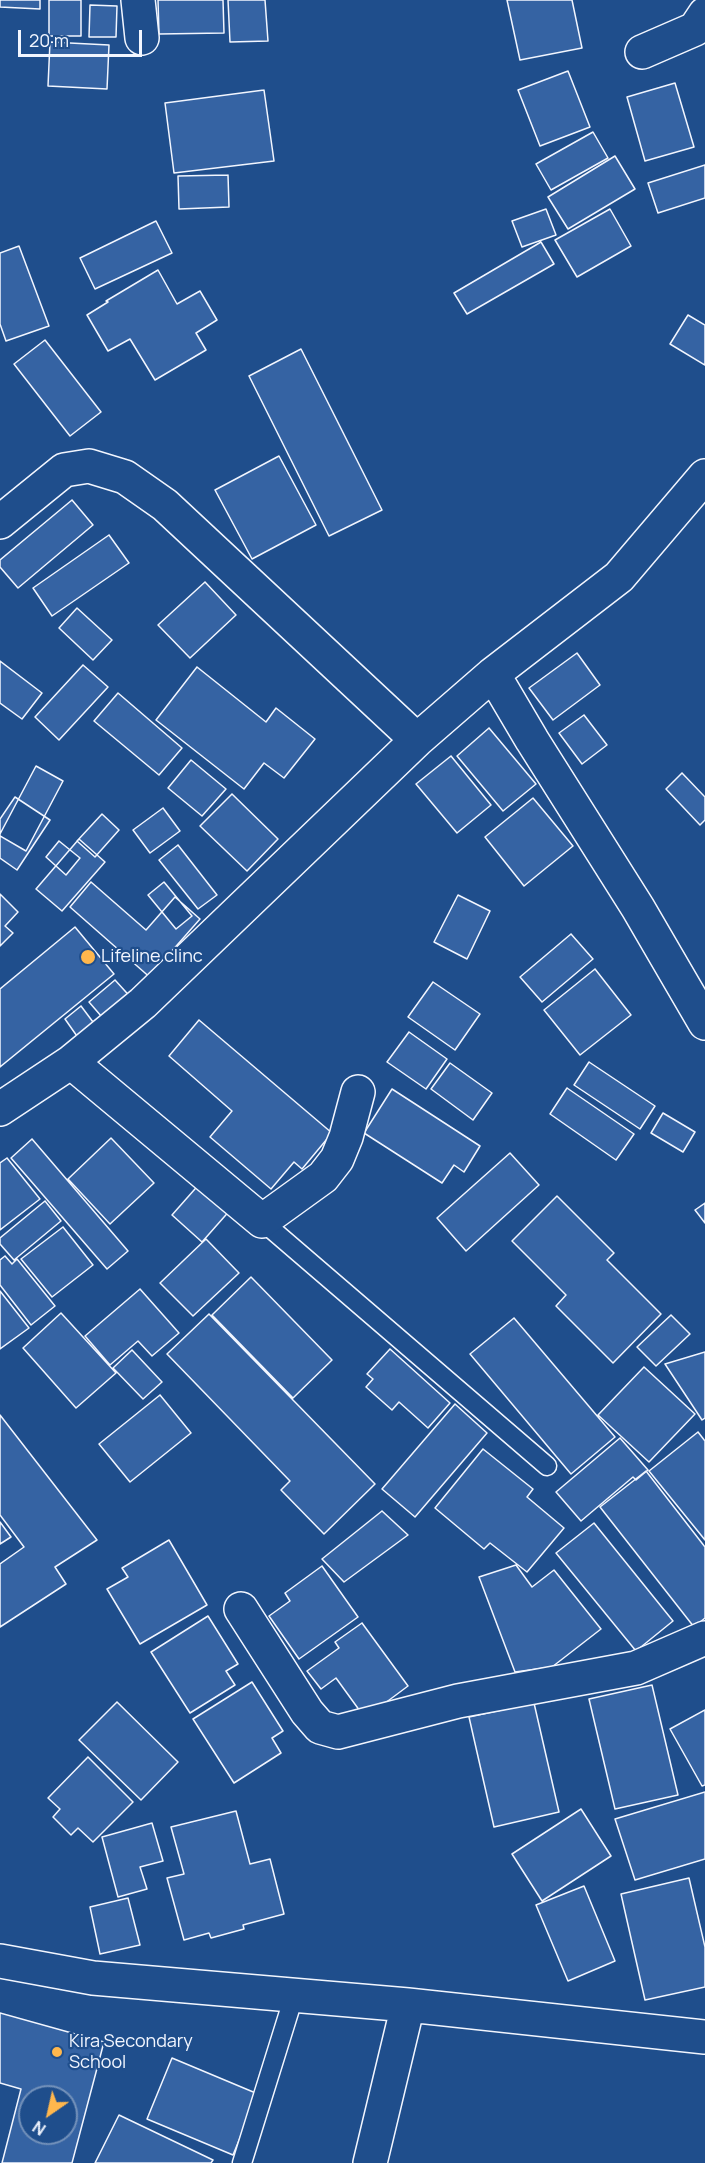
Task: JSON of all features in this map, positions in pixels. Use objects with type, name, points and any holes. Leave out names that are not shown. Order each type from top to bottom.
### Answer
[{"type":"street","points":[[138,0],[142,38]]},
{"type":"street","points":[[642,52],[695,29],[705,14]]},
{"type":"street","points":[[0,522],[64,470],[89,466],[125,477],[165,505],[417,740]]},
{"type":"street","points":[[0,1109],[71,1062],[143,1003],[417,740],[493,674],[619,578],[705,476]]},
{"type":"street","points":[[493,674],[638,908],[705,1023]]},
{"type":"street","points":[[71,1062],[262,1221],[323,1177],[337,1159],[346,1137],[358,1092]]},
{"type":"street","points":[[241,1609],[307,1712],[320,1727],[338,1732],[458,1701],[636,1668],[705,1638]]},
{"type":"street","points":[[0,1961],[93,1978],[408,2005],[705,2037]]},
{"type":"street","points":[[370,2163],[408,2005]]},
{"type":"lane","points":[[262,1221],[547,1467]]},
{"type":"lane","points":[[242,2163],[294,1996]]},
{"type":"building","points":[[0,0],[40,0],[40,9],[0,7]]},
{"type":"building","points":[[49,0],[81,0],[81,36],[49,36]]},
{"type":"building","points":[[158,0],[223,0],[224,33],[159,34]]},
{"type":"building","points":[[228,0],[265,0],[268,41],[230,42]]},
{"type":"building","points":[[507,0],[572,0],[582,48],[520,60]]},
{"type":"building","points":[[90,5],[117,6],[116,37],[89,37]]},
{"type":"building","points":[[50,42],[109,45],[107,89],[48,86]]},
{"type":"building","points":[[568,71],[590,127],[540,146],[518,90]]},
{"type":"building","points":[[675,83],[694,147],[645,161],[627,97]]},
{"type":"building","points":[[264,90],[274,161],[174,173],[165,103]]},
{"type":"building","points":[[593,132],[608,158],[551,190],[536,164]]},
{"type":"building","points":[[615,156],[635,189],[568,229],[548,197]]},
{"type":"building","points":[[705,165],[705,198],[658,213],[648,183]]},
{"type":"building","points":[[228,175],[229,207],[179,209],[178,176]]},
{"type":"building","points":[[546,209],[556,235],[522,247],[512,221]]},
{"type":"building","points":[[610,209],[631,246],[577,277],[555,240]]},
{"type":"building","points":[[156,221],[172,253],[95,289],[80,258]]},
{"type":"building","points":[[541,242],[554,264],[467,314],[454,293]]},
{"type":"building","points":[[19,246],[49,326],[6,341],[0,324],[0,253]]},
{"type":"building","points":[[158,270],[177,304],[200,291],[217,320],[196,333],[206,350],[155,380],[130,339],[108,351],[87,315]]},
{"type":"building","points":[[688,315],[705,325],[705,365],[670,344]]},
{"type":"building","points":[[45,340],[101,412],[70,436],[14,364]]},
{"type":"building","points":[[301,349],[382,510],[329,536],[249,376]]},
{"type":"building","points":[[279,456],[316,525],[252,559],[215,490]]},
{"type":"building","points":[[72,500],[93,525],[18,588],[0,567],[0,560]]},
{"type":"building","points":[[109,535],[129,563],[52,616],[33,588]]},
{"type":"building","points":[[205,582],[236,615],[190,658],[158,625]]},
{"type":"building","points":[[77,608],[112,640],[93,660],[59,628]]},
{"type":"building","points":[[577,653],[600,685],[553,720],[529,688]]},
{"type":"building","points":[[0,661],[42,693],[22,719],[0,703]]},
{"type":"building","points":[[83,665],[108,687],[59,740],[35,717]]},
{"type":"building","points":[[197,667],[266,722],[276,708],[315,739],[284,778],[264,763],[244,789],[156,720]]},
{"type":"building","points":[[118,693],[182,748],[159,775],[94,721]]},
{"type":"building","points":[[584,715],[607,745],[582,764],[559,733]]},
{"type":"building","points":[[489,728],[536,784],[503,811],[457,756]]},
{"type":"building","points":[[451,756],[491,805],[457,833],[416,784]]},
{"type":"building","points":[[191,760],[226,789],[202,816],[168,788]]},
{"type":"building","points":[[36,766],[63,781],[26,851],[0,834]]},
{"type":"building","points":[[682,773],[705,797],[705,820],[700,825],[666,789]]},
{"type":"building","points":[[232,794],[278,839],[247,871],[200,826]]},
{"type":"building","points":[[15,797],[50,820],[17,870],[0,858],[0,819]]},
{"type":"building","points":[[533,798],[573,846],[524,886],[485,837]]},
{"type":"building","points":[[163,808],[180,831],[150,853],[133,830]]},
{"type":"building","points":[[102,814],[119,830],[95,857],[77,841]]},
{"type":"building","points":[[79,839],[105,862],[62,911],[36,889]]},
{"type":"building","points":[[59,841],[80,858],[66,875],[46,857]]},
{"type":"building","points":[[178,845],[217,895],[198,909],[159,860]]},
{"type":"building","points":[[91,882],[146,930],[175,897],[200,919],[171,952],[176,956],[153,980],[70,907]]},
{"type":"building","points":[[164,882],[192,916],[176,929],[148,895]]},
{"type":"building","points":[[0,894],[18,912],[5,926],[13,933],[0,946]]},
{"type":"building","points":[[458,895],[490,911],[467,959],[434,942]]},
{"type":"building","points":[[75,927],[114,974],[0,1067],[0,989]]},
{"type":"building","points":[[571,934],[593,959],[542,1002],[520,977]]},
{"type":"building","points":[[595,969],[631,1015],[580,1055],[544,1010]]},
{"type":"building","points":[[115,980],[135,1002],[108,1024],[89,1002]]},
{"type":"building","points":[[433,982],[480,1014],[455,1050],[408,1017]]},
{"type":"building","points":[[81,1006],[96,1026],[79,1039],[65,1019]]},
{"type":"building","points":[[199,1020],[332,1133],[302,1169],[294,1162],[271,1189],[210,1137],[232,1111],[169,1056]]},
{"type":"building","points":[[409,1032],[447,1059],[426,1089],[387,1062]]},
{"type":"building","points":[[589,1062],[655,1106],[640,1129],[574,1085]]},
{"type":"building","points":[[450,1063],[492,1093],[473,1120],[431,1089]]},
{"type":"building","points":[[567,1088],[634,1134],[616,1160],[550,1114]]},
{"type":"building","points":[[392,1089],[480,1146],[464,1172],[454,1165],[442,1183],[364,1133]]},
{"type":"building","points":[[663,1113],[695,1132],[683,1152],[651,1133]]},
{"type":"building","points":[[111,1138],[154,1183],[110,1224],[68,1179]]},
{"type":"building","points":[[32,1139],[128,1251],[107,1269],[11,1158]]},
{"type":"building","points":[[510,1153],[539,1185],[466,1251],[437,1218]]},
{"type":"building","points":[[7,1158],[40,1199],[0,1230],[0,1163]]},
{"type":"building","points":[[202,1181],[232,1208],[202,1242],[172,1215]]},
{"type":"building","points":[[557,1196],[614,1253],[607,1260],[661,1314],[613,1363],[556,1306],[566,1295],[512,1241]]},
{"type":"building","points":[[45,1201],[61,1221],[14,1260],[0,1244],[0,1238]]},
{"type":"building","points":[[705,1203],[705,1223],[695,1210]]},
{"type":"building","points":[[63,1227],[93,1265],[52,1297],[21,1259]]},
{"type":"building","points":[[206,1239],[239,1273],[193,1316],[160,1283]]},
{"type":"building","points":[[5,1256],[12,1264],[17,1259],[55,1306],[31,1325],[0,1285],[0,1260]]},
{"type":"building","points":[[251,1277],[332,1360],[293,1398],[212,1315]]},
{"type":"building","points":[[140,1289],[179,1333],[152,1356],[138,1341],[110,1365],[85,1336]]},
{"type":"building","points":[[0,1291],[29,1328],[0,1349]]},
{"type":"building","points":[[61,1313],[116,1373],[76,1408],[23,1348]]},
{"type":"building","points":[[209,1314],[375,1484],[324,1534],[281,1490],[290,1481],[167,1354]]},
{"type":"building","points":[[671,1315],[690,1334],[656,1366],[637,1347]]},
{"type":"building","points":[[514,1318],[615,1437],[571,1474],[470,1354]]},
{"type":"building","points":[[390,1349],[450,1403],[428,1428],[399,1402],[392,1410],[366,1387],[373,1379],[367,1374]]},
{"type":"building","points":[[132,1350],[162,1382],[143,1399],[113,1368]]},
{"type":"building","points":[[705,1352],[705,1418],[702,1420],[665,1364]]},
{"type":"building","points":[[644,1367],[695,1414],[649,1462],[598,1415]]},
{"type":"building","points":[[160,1395],[191,1433],[130,1482],[99,1444]]},
{"type":"building","points":[[455,1404],[487,1433],[415,1517],[382,1489]]},
{"type":"building","points":[[0,1415],[97,1540],[55,1567],[66,1584],[0,1627],[0,1564],[24,1547],[0,1515]]},
{"type":"building","points":[[698,1432],[705,1441],[705,1540],[649,1471]]},
{"type":"building","points":[[620,1438],[648,1470],[636,1480],[633,1477],[581,1521],[556,1492]]},
{"type":"building","points":[[483,1449],[533,1489],[527,1497],[564,1528],[527,1572],[490,1543],[484,1549],[435,1508]]},
{"type":"building","points":[[646,1471],[705,1547],[705,1618],[694,1627],[600,1507]]},
{"type":"building","points":[[382,1511],[408,1535],[344,1582],[322,1559]]},
{"type":"building","points":[[0,1522],[11,1537],[0,1544]]},
{"type":"building","points":[[594,1523],[673,1621],[636,1651],[556,1553]]},
{"type":"building","points":[[169,1540],[207,1605],[140,1644],[107,1589],[128,1577],[122,1568]]},
{"type":"building","points":[[516,1565],[532,1587],[554,1570],[601,1629],[552,1667],[515,1672],[479,1577]]},
{"type":"building","points":[[322,1566],[358,1617],[299,1659],[269,1616],[290,1601],[285,1593]]},
{"type":"building","points":[[208,1616],[238,1664],[226,1671],[235,1685],[190,1713],[151,1652]]},
{"type":"building","points":[[362,1623],[408,1686],[365,1718],[336,1678],[321,1689],[307,1671],[339,1648],[335,1642]]},
{"type":"building","points":[[252,1682],[283,1731],[272,1738],[281,1753],[234,1783],[193,1719]]},
{"type":"building","points":[[652,1685],[678,1795],[615,1809],[589,1699]]},
{"type":"building","points":[[117,1702],[178,1762],[141,1800],[79,1740]]},
{"type":"building","points":[[534,1703],[559,1812],[494,1827],[469,1717]]},
{"type":"building","points":[[705,1710],[705,1785],[702,1786],[670,1729]]},
{"type":"building","points":[[88,1757],[133,1802],[93,1842],[78,1828],[71,1835],[53,1817],[60,1809],[48,1798]]},
{"type":"building","points":[[705,1792],[705,1859],[635,1880],[615,1819]]},
{"type":"building","points":[[581,1809],[611,1856],[542,1901],[512,1854]]},
{"type":"building","points":[[236,1811],[250,1864],[270,1859],[284,1914],[243,1925],[244,1929],[211,1938],[209,1933],[184,1940],[167,1878],[184,1874],[171,1827]]},
{"type":"building","points":[[152,1823],[163,1861],[140,1867],[147,1889],[118,1897],[102,1837]]},
{"type":"building","points":[[689,1878],[705,1947],[705,1987],[645,2000],[621,1894]]},
{"type":"building","points":[[584,1886],[615,1961],[568,1981],[536,1905]]},
{"type":"building","points":[[128,1898],[140,1945],[100,1954],[90,1907]]},
{"type":"building","points":[[0,2013],[104,2042],[78,2140],[78,2085],[18,2085],[18,2088],[0,2083]]},
{"type":"building","points":[[172,2058],[258,2094],[233,2155],[147,2119]]},
{"type":"building","points":[[18,2101],[18,2145],[77,2145],[72,2163],[2,2163]]},
{"type":"building","points":[[119,2115],[213,2160],[211,2163],[95,2163]]},
{"type":"place","name":"Lifeline clinc","points":[[88,957]]},
{"type":"place","name":"Kira Secondary School","points":[[57,2052]]}]
